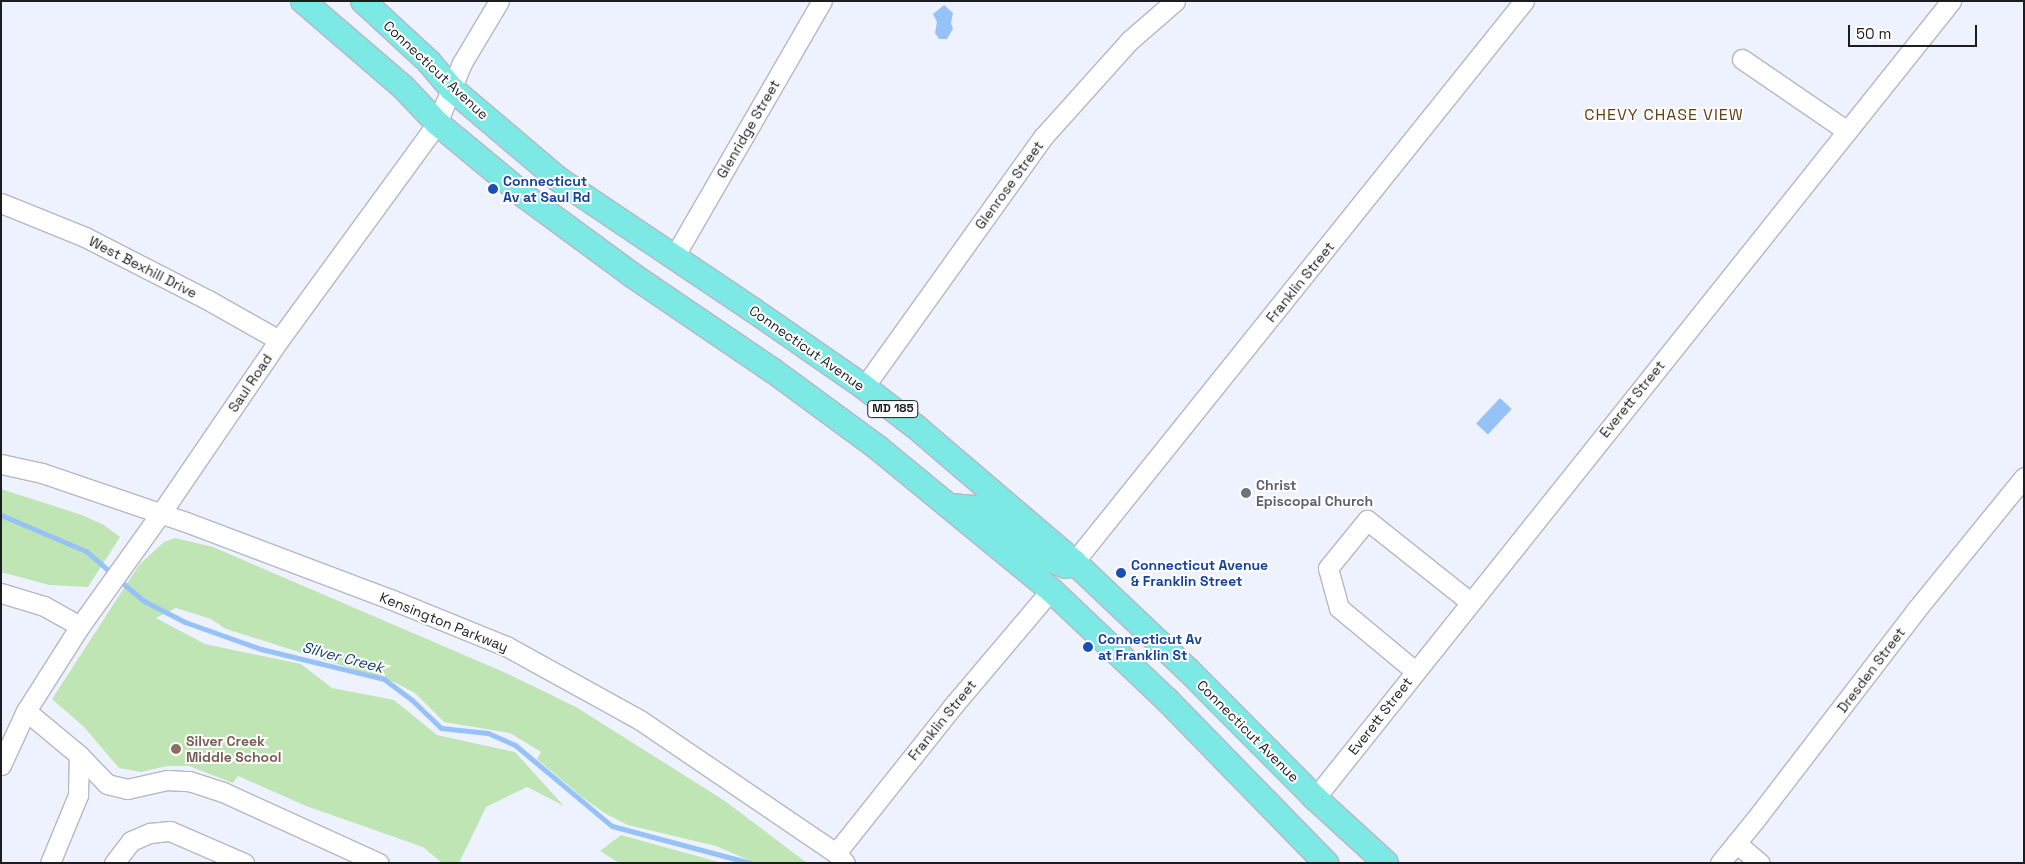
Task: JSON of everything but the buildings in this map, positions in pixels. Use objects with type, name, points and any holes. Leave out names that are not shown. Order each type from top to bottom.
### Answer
[{"type":"main road","name":"MD 185","points":[[303,1],[403,88],[437,123],[526,197],[632,275],[830,412],[951,506],[1051,590],[1167,700],[1326,863]]},
{"type":"main road","name":"Connecticut Avenue","points":[[363,1],[430,62],[452,89],[558,179],[864,387],[916,427],[1074,562],[1148,632],[1315,798],[1386,863]]},
{"type":"main road","points":[[951,506],[983,510],[1039,556],[1066,566],[1074,562]]},
{"type":"main road","points":[[1051,590],[1062,582],[1074,583],[1089,592],[1129,628],[1148,632]]},
{"type":"street","name":"Saul Road","points":[[1,765],[26,711],[80,626],[161,513],[279,340],[437,123],[462,63],[499,1]]},
{"type":"street","name":"Glenridge Street","points":[[674,257],[822,1]]},
{"type":"street","name":"Glenrose Street","points":[[864,387],[1043,137],[1129,42],[1175,1]]},
{"type":"street","name":"Franklin Street","points":[[1074,562],[1524,1]]},
{"type":"street","name":"Everett Street","points":[[1315,798],[1950,1]]},
{"type":"street","points":[[1742,59],[1847,131]]},
{"type":"street","name":"West Bexhill Drive","points":[[1,203],[85,237],[208,300],[279,340]]},
{"type":"street","name":"Kensington Parkway","points":[[1,464],[42,473],[161,513],[390,599],[506,646],[640,720],[841,858]]},
{"type":"street","name":"Dresden Street","points":[[1720,863],[1916,610],[2024,477]]},
{"type":"street","points":[[1416,671],[1339,608],[1328,568],[1367,520],[1470,602]]},
{"type":"street","name":"Franklin Street","points":[[841,858],[952,707],[1051,590]]},
{"type":"street","points":[[1,593],[44,606],[80,626]]},
{"type":"street","points":[[26,711],[79,755],[107,784],[127,789],[167,780],[190,781],[223,792],[379,863]]},
{"type":"street","points":[[50,863],[78,795],[79,755]]},
{"type":"street","points":[[114,863],[131,841],[150,833],[170,832],[244,863]]},
{"type":"street","points":[[1736,843],[1760,863]]},
{"type":"green space","points":[[1,489],[82,515],[104,525],[120,537],[88,587],[49,585],[1,572]]},
{"type":"green space","points":[[175,538],[213,547],[506,673],[576,707],[725,801],[807,863],[755,863],[716,846],[628,825],[606,814],[582,797],[537,759],[541,752],[510,733],[444,722],[415,693],[394,682],[226,629],[211,619],[176,608],[156,618],[205,644],[301,664],[332,688],[394,700],[437,735],[515,752],[564,806],[527,787],[486,807],[459,863],[442,863],[423,847],[306,806],[238,776],[233,783],[189,766],[167,766],[141,772],[119,768],[84,727],[52,699],[139,565],[164,542]]},
{"type":"green space","points":[[621,835],[722,863],[619,863],[600,851]]},
{"type":"water","points":[[944,5],[953,13],[951,23],[953,29],[947,39],[939,39],[935,33],[937,22],[933,14]]},
{"type":"water","points":[[1500,398],[1512,409],[1488,435],[1476,424]]},
{"type":"waterway","name":"Silver Creek","points":[[1,515],[86,551],[112,574]]},
{"type":"waterway","name":"Silver Creek","points":[[119,580],[144,601],[185,622],[261,649],[384,679],[412,700],[441,728],[488,733],[515,745],[612,826],[750,863]]},
{"type":"place","name":"Connecticut Av at Saul Rd","points":[[493,189]]},
{"type":"place","name":"Christ Episcopal Church","points":[[1246,493]]},
{"type":"place","name":"Connecticut Avenue & Franklin Street","points":[[1121,573]]},
{"type":"place","name":"Connecticut Av at Franklin St","points":[[1088,647]]},
{"type":"place","name":"Silver Creek Middle School","points":[[176,749]]},
{"type":"district","name":"CHEVY CHASE VIEW","points":[[1664,115]]}]
